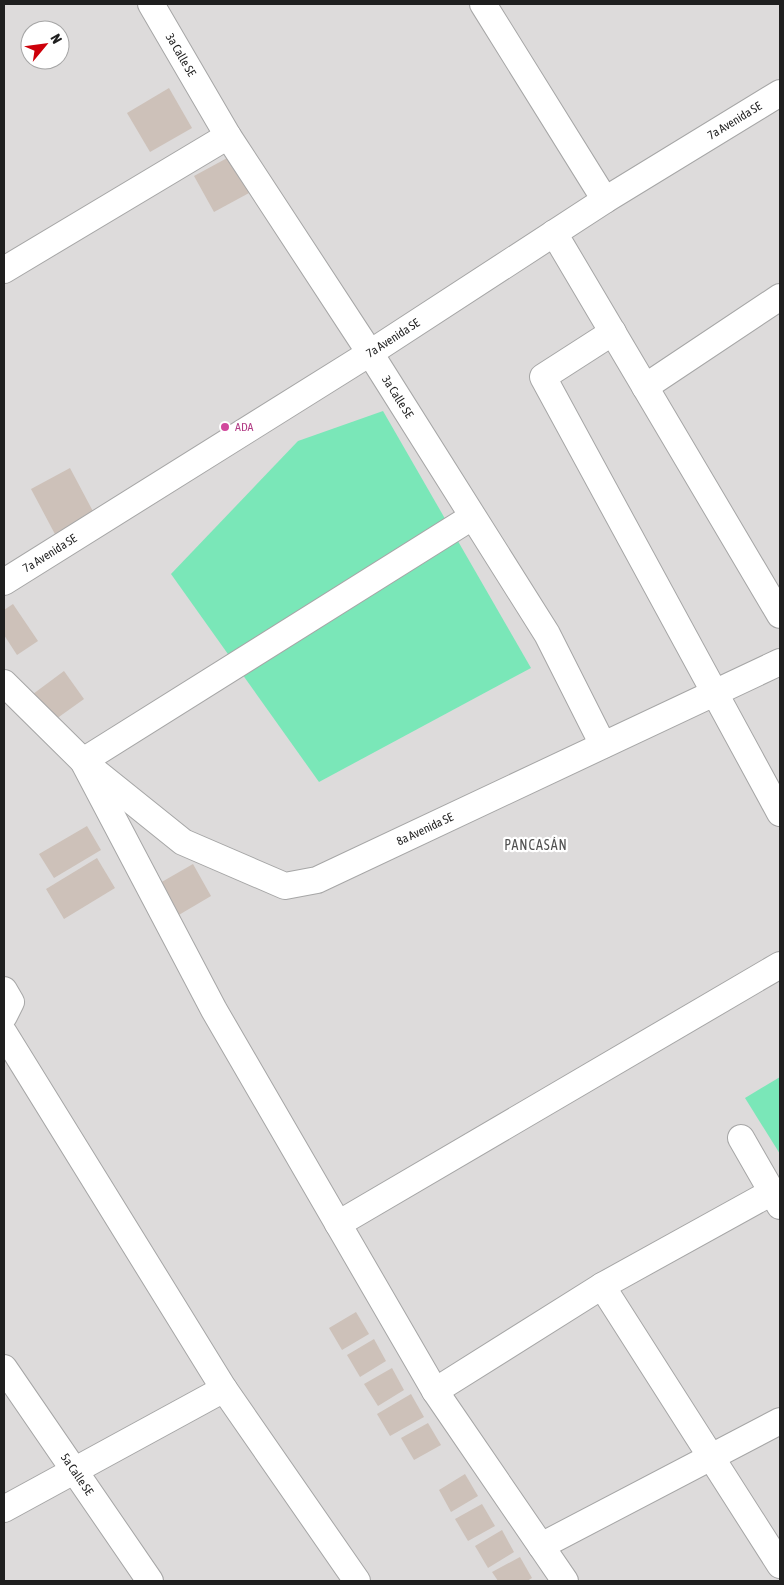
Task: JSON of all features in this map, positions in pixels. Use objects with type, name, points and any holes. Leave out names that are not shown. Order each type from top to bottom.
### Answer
[{"type":"street","name":"3a Calle SE","points":[[150,4],[228,136],[370,353],[547,634],[603,745]]},
{"type":"street","points":[[483,4],[605,200]]},
{"type":"street","name":"7a Avenida SE","points":[[4,582],[370,353],[605,200],[780,93]]},
{"type":"street","points":[[4,270],[228,136]]},
{"type":"street","points":[[554,233],[780,614]]},
{"type":"street","points":[[645,387],[780,297]]},
{"type":"street","points":[[613,332],[543,377],[716,692],[780,813]]},
{"type":"street","points":[[82,761],[472,517]]},
{"type":"street","name":"8a Avenida SE","points":[[82,761],[183,842],[285,886],[317,880],[780,662]]},
{"type":"street","points":[[4,683],[82,761],[214,1010],[435,1391],[565,1581]]},
{"type":"street","points":[[338,1224],[780,964]]},
{"type":"street","points":[[4,990],[10,1002],[4,1016]]},
{"type":"street","points":[[4,1034],[224,1389],[357,1581]]},
{"type":"street","points":[[435,1391],[602,1286],[776,1199],[741,1138]]},
{"type":"street","points":[[602,1286],[780,1565]]},
{"type":"street","name":"5a Calle SE","points":[[4,1368],[150,1581]]},
{"type":"street","points":[[4,1509],[224,1389]]},
{"type":"street","points":[[541,1546],[780,1421]]},
{"type":"shaded area","points":[[4,4],[780,4],[780,1581],[4,1581]]},
{"type":"green space","points":[[383,411],[531,668],[319,782],[171,574],[298,441]]},
{"type":"green space","points":[[780,1077],[780,1154],[745,1098]]},
{"type":"building","points":[[169,88],[192,128],[150,152],[127,113]]},
{"type":"building","points":[[229,157],[249,193],[214,212],[194,176]]},
{"type":"building","points":[[70,468],[96,517],[57,538],[31,489]]},
{"type":"building","points":[[13,604],[38,641],[17,655],[4,635],[4,610]]},
{"type":"building","points":[[64,671],[84,699],[49,724],[29,697]]},
{"type":"building","points":[[87,826],[101,850],[54,878],[39,854]]},
{"type":"building","points":[[97,858],[115,888],[64,919],[46,889]]},
{"type":"building","points":[[193,864],[211,896],[172,919],[153,887]]},
{"type":"building","points":[[356,1312],[369,1334],[342,1350],[329,1328]]},
{"type":"building","points":[[374,1339],[386,1361],[360,1377],[347,1355]]},
{"type":"building","points":[[392,1368],[404,1390],[378,1406],[364,1384]]},
{"type":"building","points":[[411,1394],[424,1417],[390,1436],[377,1414]]},
{"type":"building","points":[[428,1423],[441,1445],[414,1460],[401,1438]]},
{"type":"building","points":[[465,1474],[478,1496],[451,1512],[439,1490]]},
{"type":"building","points":[[482,1504],[495,1526],[468,1541],[455,1519]]},
{"type":"building","points":[[502,1530],[514,1552],[488,1568],[475,1546]]},
{"type":"building","points":[[520,1557],[532,1578],[527,1581],[498,1581],[492,1572]]},
{"type":"place","name":"ADA","points":[[225,427]]},
{"type":"district","name":"PANCASÁN","points":[[536,845]]}]
